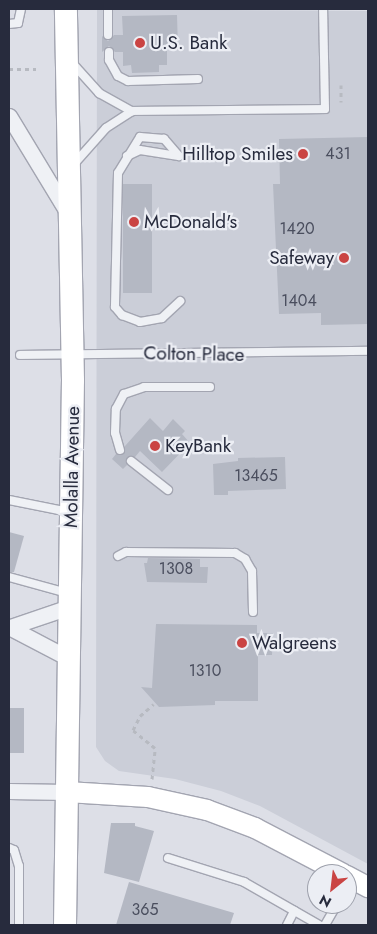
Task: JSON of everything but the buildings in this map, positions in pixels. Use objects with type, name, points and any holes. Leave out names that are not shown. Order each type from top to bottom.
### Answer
[{"type":"main road","name":"Molalla Avenue","points":[[65,925],[72,354],[66,9]]},
{"type":"street","points":[[9,116],[70,216]]},
{"type":"street","points":[[9,627],[70,600]]},
{"type":"street","points":[[9,627],[68,658]]},
{"type":"street","points":[[9,791],[67,792],[148,797],[207,810],[254,828],[321,864]]},
{"type":"lane","points":[[9,24],[18,23],[21,9]]},
{"type":"lane","points":[[108,9],[108,35]]},
{"type":"lane","points":[[67,51],[75,68],[91,86],[132,111],[325,109],[323,9]]},
{"type":"lane","points":[[108,52],[109,60],[118,76],[128,81],[198,79]]},
{"type":"lane","points":[[69,169],[99,134],[132,111]]},
{"type":"lane","points":[[127,156],[140,150],[179,156],[172,145],[154,136],[140,137],[127,156],[116,184],[115,307],[122,315],[140,322],[162,318],[180,301]]},
{"type":"lane","name":"Colton Place","points":[[20,354],[368,351]]},
{"type":"lane","points":[[120,450],[115,433],[116,409],[124,394],[144,387],[210,387]]},
{"type":"lane","points":[[131,460],[168,490]]},
{"type":"lane","points":[[9,500],[71,512]]},
{"type":"lane","points":[[118,556],[126,552],[235,553],[245,559],[252,571],[253,612]]},
{"type":"lane","points":[[9,577],[70,600]]},
{"type":"lane","points":[[9,848],[14,850],[19,866],[18,925]]},
{"type":"lane","points":[[168,858],[244,882],[319,925]]},
{"type":"lane","points":[[9,898],[19,899]]},
{"type":"lane","points":[[287,925],[294,911]]},
{"type":"lane","points":[[325,925],[331,914]]},
{"type":"path","points":[[9,69],[36,69]]},
{"type":"path","points":[[341,85],[341,102]]},
{"type":"path","points":[[152,779],[155,748],[133,730],[140,716],[154,704]]},
{"type":"shaded area","points":[[97,9],[368,11],[368,864],[260,806],[221,791],[175,779],[119,771],[105,761],[96,747]]},
{"type":"place","name":"U.S. Bank","points":[[140,43]]},
{"type":"place","name":"Hilltop Smiles","points":[[303,154]]},
{"type":"place","name":"McDonald's","points":[[134,222]]},
{"type":"place","name":"Safeway","points":[[344,258]]},
{"type":"place","name":"KeyBank","points":[[155,446]]},
{"type":"place","name":"Walgreens","points":[[242,643]]}]
